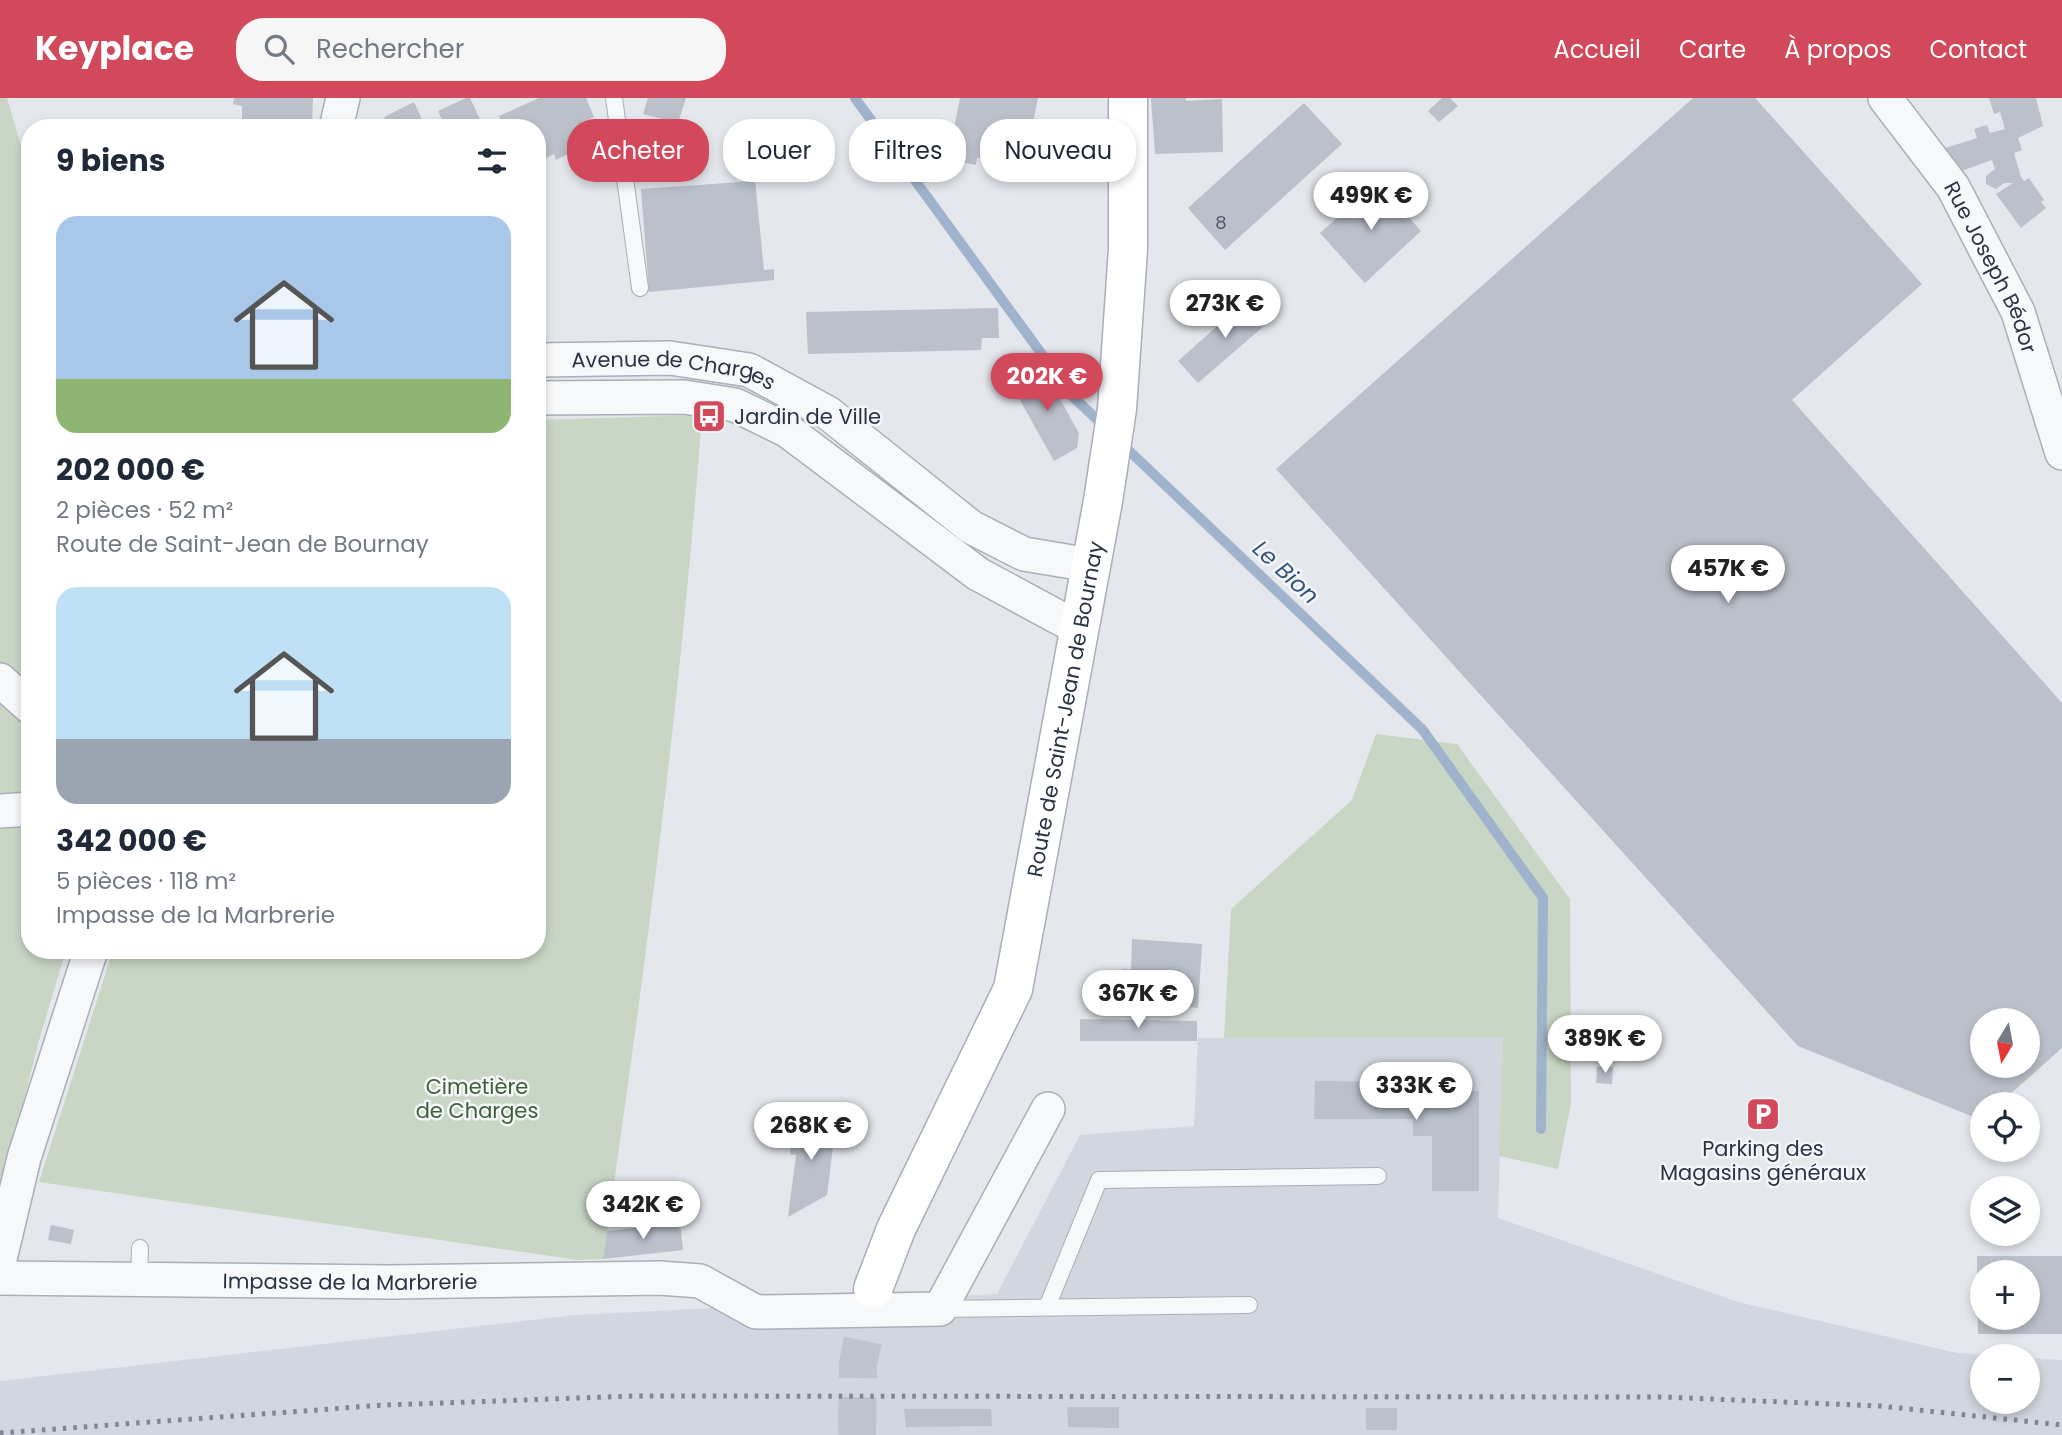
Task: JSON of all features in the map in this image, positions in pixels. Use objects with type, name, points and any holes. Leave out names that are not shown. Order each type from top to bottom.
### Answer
[{"type":"main road","name":"Route de Saint-Jean de Bournay","points":[[873,1289],[896,1228],[1013,989],[1103,501],[1116,408],[1128,248],[1128,98]]},
{"type":"street","points":[[338,119],[343,98]]},
{"type":"street","name":"Rue Joseph Bédor","points":[[1885,98],[1953,187],[2018,312],[2062,453]]},
{"type":"street","name":"Avenue de Charges","points":[[546,360],[670,358],[749,370],[828,412],[971,527],[1024,554],[1090,565]]},
{"type":"street","name":"Avenue de Charges","points":[[546,398],[684,397],[735,405],[788,431],[978,574],[1078,628]]},
{"type":"street","points":[[0,680],[21,699]]},
{"type":"street","points":[[0,811],[21,809]]},
{"type":"street","points":[[0,1259],[24,1158],[88,959]]},
{"type":"street","points":[[940,1309],[1048,1109]]},
{"type":"street","name":"Impasse de la Marbrerie","points":[[0,1278],[139,1264],[390,1282],[578,1270],[700,1281],[756,1312],[940,1309]]},
{"type":"lane","points":[[614,98],[640,288]]},
{"type":"lane","points":[[1047,1307],[1098,1180],[1378,1176]]},
{"type":"lane","points":[[940,1309],[1250,1305]]},
{"type":"shaded area","points":[[1503,1037],[1498,1218],[1738,1302],[1970,1354],[1970,1414],[2040,1414],[2040,1359],[2062,1360],[2062,1435],[0,1435],[0,1381],[576,1315],[997,1294],[1080,1135],[1194,1126],[1198,1038]]},
{"type":"green space","points":[[0,98],[7,98],[21,145],[21,802],[0,817]]},
{"type":"green space","name":"Cimetière de Charges","points":[[702,415],[660,838],[603,1259],[578,1260],[39,1182],[110,959],[546,959],[546,420]]},
{"type":"green space","points":[[1376,734],[1457,744],[1570,899],[1571,1103],[1558,1169],[1499,1156],[1503,1037],[1224,1038],[1231,909],[1352,800]]},
{"type":"green space","points":[[0,821],[21,821],[21,959],[63,959],[38,1044],[0,1194]]},
{"type":"building","points":[[234,98],[313,98],[312,119],[242,119],[242,106],[233,104]]},
{"type":"building","points":[[470,98],[480,119],[442,119],[438,111]]},
{"type":"building","points":[[539,98],[586,98],[594,117],[567,119],[567,155],[556,160],[554,154],[546,158],[546,119],[500,119],[499,116]]},
{"type":"building","points":[[648,98],[686,98],[679,119],[662,119],[643,114]]},
{"type":"building","points":[[960,98],[1038,98],[1034,119],[980,119],[980,159],[977,158],[976,165],[966,163],[966,119],[956,119]]},
{"type":"building","points":[[1151,98],[1186,98],[1186,101],[1222,99],[1223,152],[1155,154]]},
{"type":"building","points":[[1442,98],[1450,98],[1458,106],[1439,122],[1428,111]]},
{"type":"building","points":[[1693,98],[1755,98],[1922,284],[1792,400],[2062,703],[2062,1048],[2040,1068],[2040,1008],[1970,1008],[1970,1078],[2028,1078],[2012,1092],[1970,1092],[1970,1116],[1798,1046],[1276,469]]},
{"type":"building","points":[[1989,98],[2036,98],[2043,126],[2018,138],[2022,150],[2014,153],[2021,177],[2024,181],[2029,178],[2044,200],[2041,202],[2046,208],[2021,228],[1996,194],[2013,183],[2004,183],[1996,189],[1986,184],[1986,176],[1995,169],[1992,160],[1956,173],[1939,150],[1977,138],[1974,129],[1987,125],[1990,133],[2005,129],[2000,112],[1994,114]]},
{"type":"building","points":[[414,102],[422,119],[385,119],[384,117]]},
{"type":"building","points":[[1304,103],[1342,144],[1225,250],[1188,208]]},
{"type":"building","points":[[755,182],[764,270],[774,269],[774,280],[649,292],[641,189]]},
{"type":"building","points":[[1378,182],[1421,231],[1365,283],[1320,233]]},
{"type":"building","points":[[1251,296],[1272,319],[1198,383],[1178,361]]},
{"type":"building","points":[[998,308],[999,338],[982,338],[981,350],[808,354],[806,312]]},
{"type":"building","points":[[1042,367],[1079,433],[1077,448],[1054,461],[1011,384]]},
{"type":"building","points":[[1132,939],[1202,944],[1198,1008],[1177,1006],[1178,993],[1129,989],[1129,983],[1121,982],[1123,969],[1131,970]]},
{"type":"building","points":[[1080,1019],[1197,1021],[1197,1041],[1080,1041]]},
{"type":"building","points":[[1597,1067],[1613,1067],[1612,1084],[1596,1083]]},
{"type":"building","points":[[1315,1081],[1414,1082],[1414,1094],[1432,1094],[1432,1090],[1479,1091],[1479,1191],[1432,1191],[1432,1136],[1413,1136],[1413,1119],[1314,1119]]},
{"type":"building","points":[[800,1118],[836,1122],[827,1195],[788,1217],[796,1155],[790,1154],[792,1135],[798,1135]]},
{"type":"building","points":[[680,1223],[683,1250],[603,1259],[607,1231]]},
{"type":"building","points":[[51,1225],[74,1230],[71,1244],[48,1240]]},
{"type":"building","points":[[1977,1256],[2062,1256],[2062,1334],[1978,1334],[1978,1330],[2040,1330],[2040,1260],[1977,1260]]},
{"type":"building","points":[[1067,1407],[1119,1407],[1119,1428],[1068,1427]]},
{"type":"building","points":[[1366,1408],[1397,1408],[1397,1430],[1366,1430]]},
{"type":"building","points":[[904,1409],[991,1409],[992,1426],[906,1427]]},
{"type":"waterway","name":"Le Bion","points":[[855,98],[1073,397],[1104,426]]},
{"type":"waterway","name":"Le Bion","points":[[1122,444],[1422,729],[1543,898],[1541,1129]]},
{"type":"tunnel","points":[[857,1435],[858,1364],[873,1289]]},
{"type":"railway","points":[[0,1433],[385,1405],[635,1396],[1663,1397],[1880,1406],[2062,1425]]},
{"type":"place","name":"Jardin de Ville","points":[[709,416]]},
{"type":"place","name":"Parking des Magasins généraux","points":[[1763,1114]]}]
